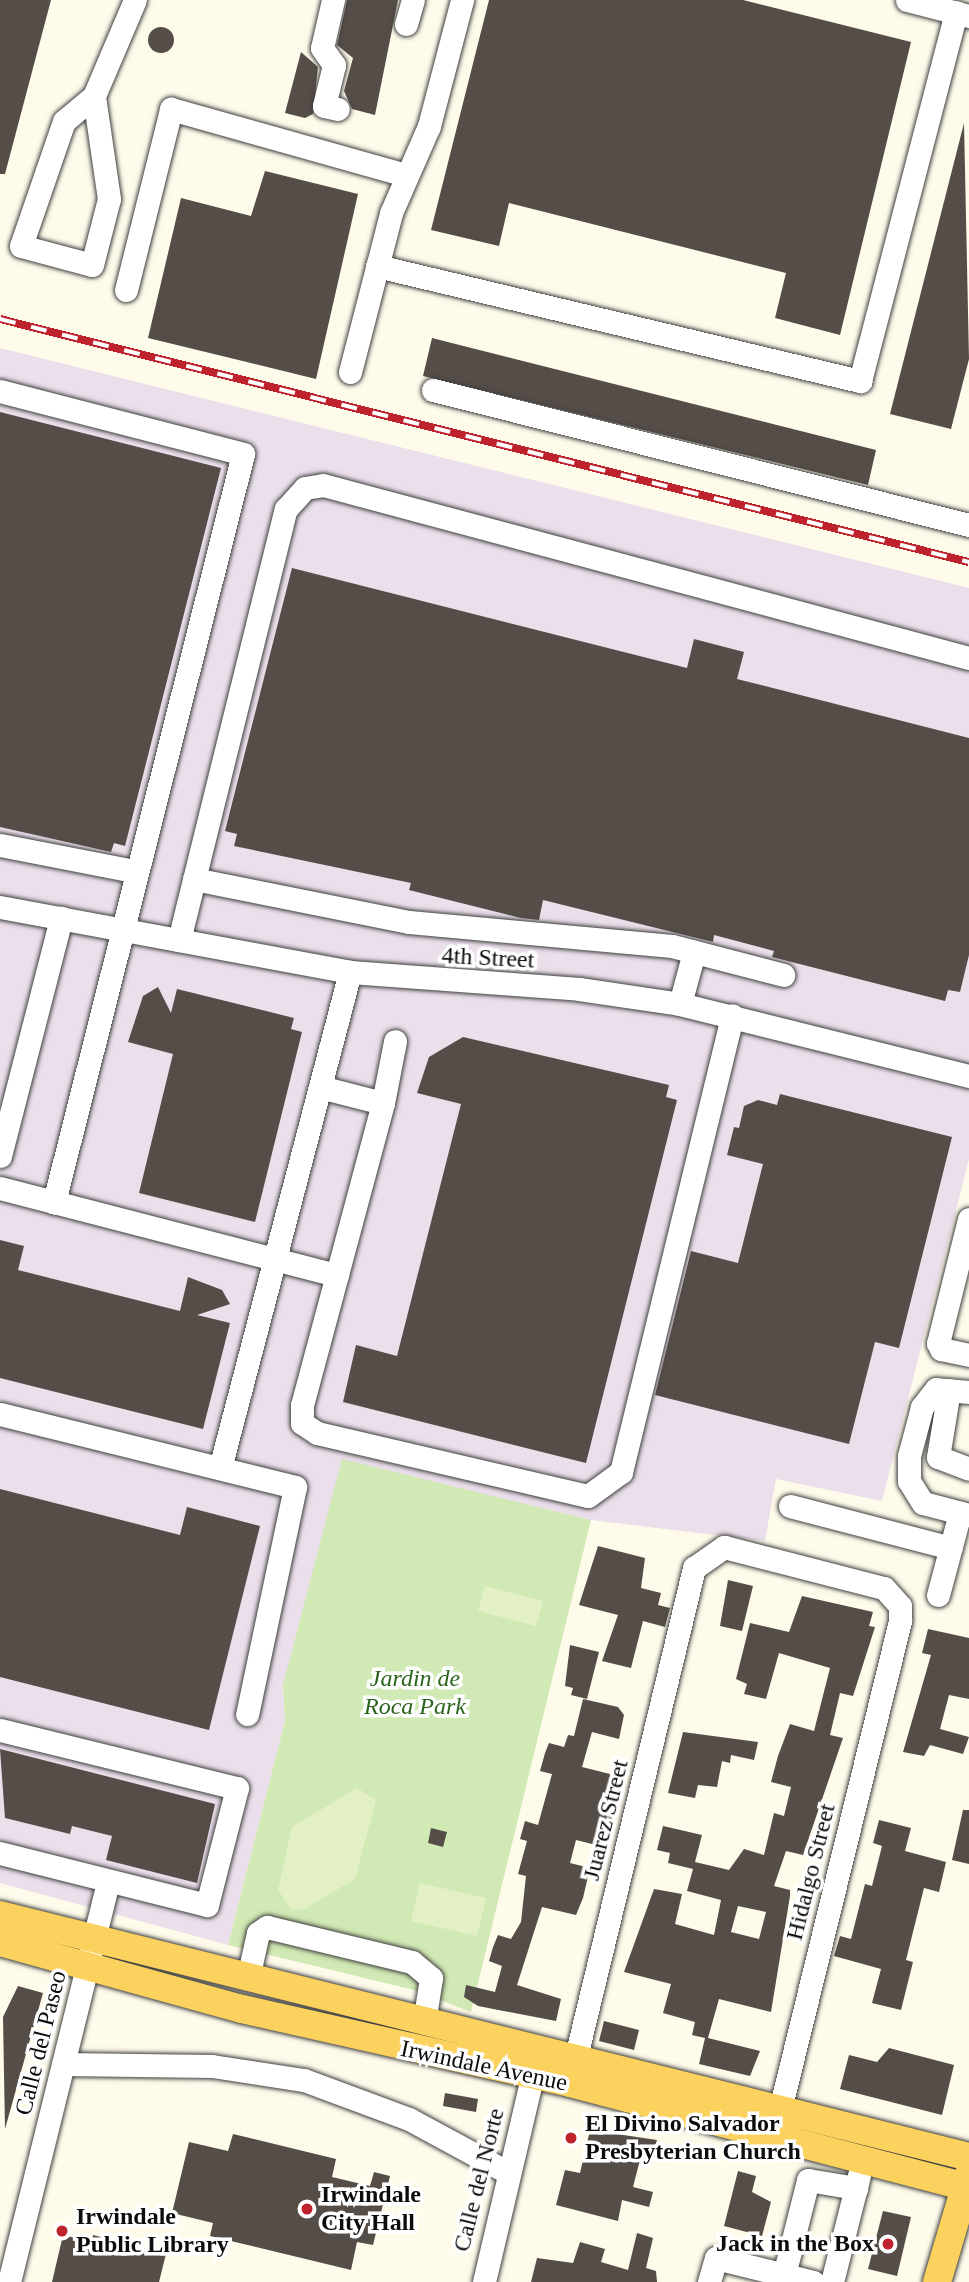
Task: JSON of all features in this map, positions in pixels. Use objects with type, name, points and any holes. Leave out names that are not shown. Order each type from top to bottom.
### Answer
[{"type":"main road","name":"Irwindale Avenue","points":[[0,1915],[91,1951],[350,2036],[536,2063],[777,2122],[969,2157]]},
{"type":"main road","name":"Irwindale Avenue","points":[[0,1942],[91,1951],[247,1978],[424,2022],[536,2063]]},
{"type":"main road","name":"Irwindale Avenue","points":[[777,2122],[863,2159],[968,2183]]},
{"type":"main road","points":[[937,2282],[968,2183]]},
{"type":"street","points":[[94,96],[109,199],[92,265],[21,246],[64,121],[94,96],[135,0]]},
{"type":"street","points":[[334,0],[322,48],[334,65],[324,106],[338,109]]},
{"type":"street","points":[[406,24],[412,0]]},
{"type":"street","points":[[350,372],[403,174],[429,126],[462,0]]},
{"type":"street","points":[[377,266],[860,381],[962,14],[907,0]]},
{"type":"street","points":[[126,290],[171,109],[403,174]]},
{"type":"street","points":[[433,390],[969,525]]},
{"type":"street","points":[[0,391],[243,454],[134,872],[54,1202]]},
{"type":"street","points":[[178,940],[286,509],[305,488],[323,485],[969,658]]},
{"type":"street","points":[[0,845],[134,872]]},
{"type":"street","points":[[194,879],[409,922],[605,937],[694,952],[783,975]]},
{"type":"street","name":"4th Street","points":[[0,907],[350,972],[579,989],[680,1004],[969,1076]]},
{"type":"street","points":[[0,1156],[61,918]]},
{"type":"street","points":[[680,1004],[694,952]]},
{"type":"street","points":[[220,1468],[350,972]]},
{"type":"street","points":[[395,1041],[383,1103],[337,1275],[302,1423],[317,1433],[588,1496],[605,1488],[621,1472],[732,1015]]},
{"type":"street","points":[[320,1087],[383,1103]]},
{"type":"street","points":[[0,1188],[337,1275]]},
{"type":"street","points":[[969,1219],[961,1283],[938,1343],[941,1349],[969,1355]]},
{"type":"street","points":[[938,1595],[951,1548],[965,1514],[923,1503],[909,1481],[922,1407],[936,1389],[959,1391],[938,1457],[969,1469]]},
{"type":"street","points":[[0,1414],[292,1485],[297,1492],[247,1714]]},
{"type":"street","points":[[790,1506],[951,1548]]},
{"type":"street","name":"Juarez Street","points":[[572,2071],[694,1568],[724,1547],[884,1588],[900,1606],[900,1621]]},
{"type":"street","name":"Hidalgo Street","points":[[777,2122],[900,1621]]},
{"type":"street","points":[[0,1730],[237,1788],[207,1905],[0,1853]]},
{"type":"street","name":"Calle del Paseo","points":[[9,2282],[108,1881]]},
{"type":"street","points":[[247,1978],[258,1933],[267,1927],[412,1962],[431,1978],[424,2022]]},
{"type":"street","name":"Calle del Norte","points":[[484,2282],[507,2172],[536,2063]]},
{"type":"street","points":[[63,2064],[212,2066],[304,2080],[409,2119],[507,2172]]},
{"type":"street","points":[[832,2282],[863,2159]]},
{"type":"street","points":[[784,2275],[808,2180],[856,2188]]},
{"type":"street","points":[[709,2282],[716,2258],[813,2282]]},
{"type":"shaded area","points":[[0,348],[969,588],[969,1159],[882,1501],[776,1479],[765,1541],[591,1520],[283,1685],[285,1721],[228,1945],[0,1883]]},
{"type":"green space","name":"Jardin de Roca Park","points":[[342,1459],[591,1520],[471,2012],[414,1990],[228,1945],[285,1721],[283,1685]]},
{"type":"green space","points":[[485,1586],[543,1601],[536,1626],[478,1611]]},
{"type":"green space","points":[[357,1788],[376,1800],[355,1879],[303,1910],[291,1909],[278,1890],[292,1827]]},
{"type":"green space","points":[[420,1883],[486,1898],[477,1936],[411,1921]]},
{"type":"building","points":[[0,0],[51,0],[5,174],[0,174]]},
{"type":"building","points":[[347,0],[398,0],[375,115],[352,109],[344,91],[353,58],[337,45]]},
{"type":"building","points":[[489,0],[743,0],[911,42],[840,335],[775,318],[786,273],[509,203],[499,246],[431,230]]},
{"type":"building","points":[[161,27],[170,31],[174,40],[170,49],[161,53],[152,49],[148,40],[152,31]]},
{"type":"building","points":[[301,52],[318,67],[313,114],[305,118],[285,113]]},
{"type":"building","points":[[964,123],[969,359],[951,429],[890,414]]},
{"type":"building","points":[[265,171],[358,194],[316,379],[148,338],[181,198],[251,216]]},
{"type":"building","points":[[432,338],[876,450],[868,485],[423,376]]},
{"type":"building","points":[[0,412],[221,468],[125,846],[114,843],[111,852],[0,827]]},
{"type":"building","points":[[292,568],[687,668],[694,639],[744,652],[737,679],[969,738],[969,955],[960,992],[948,990],[945,1001],[772,957],[774,951],[714,935],[713,942],[543,900],[539,920],[521,918],[409,890],[411,883],[234,846],[237,834],[225,831]]},
{"type":"building","points":[[158,987],[171,1013],[177,989],[294,1018],[291,1029],[302,1032],[255,1222],[139,1193],[173,1054],[128,1042],[143,996]]},
{"type":"building","points":[[463,1037],[669,1085],[666,1097],[677,1100],[586,1463],[343,1402],[356,1345],[397,1356],[461,1104],[417,1093],[429,1057]]},
{"type":"building","points":[[780,1094],[952,1137],[899,1348],[875,1342],[849,1444],[655,1395],[691,1251],[738,1263],[763,1164],[727,1155],[734,1127],[739,1128],[744,1106],[758,1100],[777,1105]]},
{"type":"building","points":[[0,1240],[24,1246],[18,1270],[180,1311],[188,1277],[222,1290],[230,1304],[197,1315],[230,1323],[203,1429],[0,1378]]},
{"type":"building","points":[[0,1489],[180,1535],[187,1507],[260,1526],[209,1730],[0,1677]]},
{"type":"building","points":[[598,1546],[645,1558],[641,1588],[661,1593],[658,1605],[670,1608],[665,1627],[643,1621],[631,1668],[602,1661],[618,1615],[579,1605]]},
{"type":"building","points":[[728,1580],[753,1586],[742,1631],[720,1626]]},
{"type":"building","points":[[802,1596],[873,1612],[869,1626],[875,1627],[853,1696],[840,1693],[830,1735],[843,1738],[803,1855],[786,1851],[774,1886],[790,1890],[790,1896],[771,2012],[719,1999],[708,2038],[760,2051],[750,2076],[699,2064],[705,2038],[692,2035],[695,2022],[663,2013],[671,1984],[624,1972],[654,1889],[682,1894],[675,1924],[714,1935],[721,1900],[687,1891],[693,1869],[668,1863],[670,1853],[657,1850],[663,1826],[702,1835],[695,1862],[729,1870],[744,1849],[764,1855],[774,1813],[784,1816],[791,1787],[771,1782],[778,1756],[790,1724],[814,1731],[830,1668],[779,1653],[766,1699],[744,1694],[747,1684],[736,1679],[750,1623],[789,1632]],"holes":[[[738,1906],[766,1912],[759,1939],[731,1932]]]},
{"type":"building","points":[[928,1629],[969,1638],[969,1699],[949,1695],[940,1729],[969,1737],[963,1754],[930,1745],[924,1756],[903,1752],[931,1655],[922,1653]]},
{"type":"building","points":[[570,1645],[599,1652],[587,1699],[571,1695],[573,1688],[565,1686]]},
{"type":"building","points":[[583,1699],[618,1707],[624,1715],[619,1739],[592,1732],[582,1767],[610,1774],[606,1811],[613,1813],[608,1834],[599,1832],[596,1845],[576,1840],[570,1863],[590,1868],[583,1898],[576,1915],[542,1907],[517,1985],[561,1999],[556,2021],[478,2006],[464,1997],[466,1985],[495,1992],[502,1966],[489,1961],[493,1947],[498,1935],[511,1939],[521,1922],[526,1876],[518,1874],[527,1841],[520,1839],[525,1821],[538,1825],[552,1774],[540,1771],[545,1753],[549,1743],[564,1747],[568,1735],[574,1736]]},
{"type":"building","points":[[683,1732],[758,1742],[754,1760],[731,1755],[730,1763],[722,1761],[717,1787],[698,1785],[695,1798],[668,1793]]},
{"type":"building","points":[[0,1749],[215,1804],[197,1883],[106,1860],[112,1836],[72,1826],[70,1834],[5,1818]]},
{"type":"building","points":[[963,1810],[969,1810],[969,1864],[952,1860]]},
{"type":"building","points":[[879,1820],[911,1828],[905,1851],[946,1862],[939,1892],[924,1888],[906,1960],[913,1962],[901,2010],[872,2003],[881,1969],[834,1956],[840,1936],[851,1939],[865,1884],[872,1886],[882,1846],[873,1843]]},
{"type":"building","points":[[431,1828],[447,1832],[443,1847],[428,1843]]},
{"type":"building","points":[[18,1986],[43,1993],[5,2129],[3,2017]]},
{"type":"building","points":[[604,2021],[639,2030],[634,2050],[599,2041]]},
{"type":"building","points":[[889,2048],[954,2065],[942,2115],[840,2089],[849,2055],[877,2062]]},
{"type":"building","points":[[445,2093],[478,2099],[476,2112],[443,2106]]},
{"type":"building","points":[[590,2130],[657,2140],[651,2163],[640,2160],[633,2187],[653,2192],[649,2207],[622,2200],[618,2221],[556,2205],[565,2170],[580,2173]]},
{"type":"building","points":[[233,2134],[336,2159],[332,2177],[370,2186],[374,2172],[390,2176],[373,2245],[357,2242],[351,2270],[210,2236],[213,2223],[172,2213],[189,2142],[228,2151]]},
{"type":"building","points":[[738,2171],[756,2176],[752,2192],[771,2202],[762,2236],[724,2226]]},
{"type":"building","name":"Jack in the Box","points":[[883,2211],[911,2217],[897,2276],[868,2269]]},
{"type":"building","points":[[637,2233],[653,2238],[646,2268],[656,2271],[657,2282],[531,2282],[537,2258],[573,2263],[580,2242],[605,2249],[601,2262],[628,2270]]},
{"type":"building","points":[[63,2235],[92,2242],[93,2235],[166,2254],[159,2282],[52,2282]]},
{"type":"railway","points":[[0,319],[969,562]]},
{"type":"place","name":"El Divino Salvador Presbyterian Church","points":[[571,2138]]},
{"type":"place","name":"Irwindale City Hall","points":[[307,2209]]},
{"type":"place","name":"Irwindale Public Library","points":[[62,2231]]},
{"type":"place","name":"Jack in the Box","points":[[888,2244]]}]
